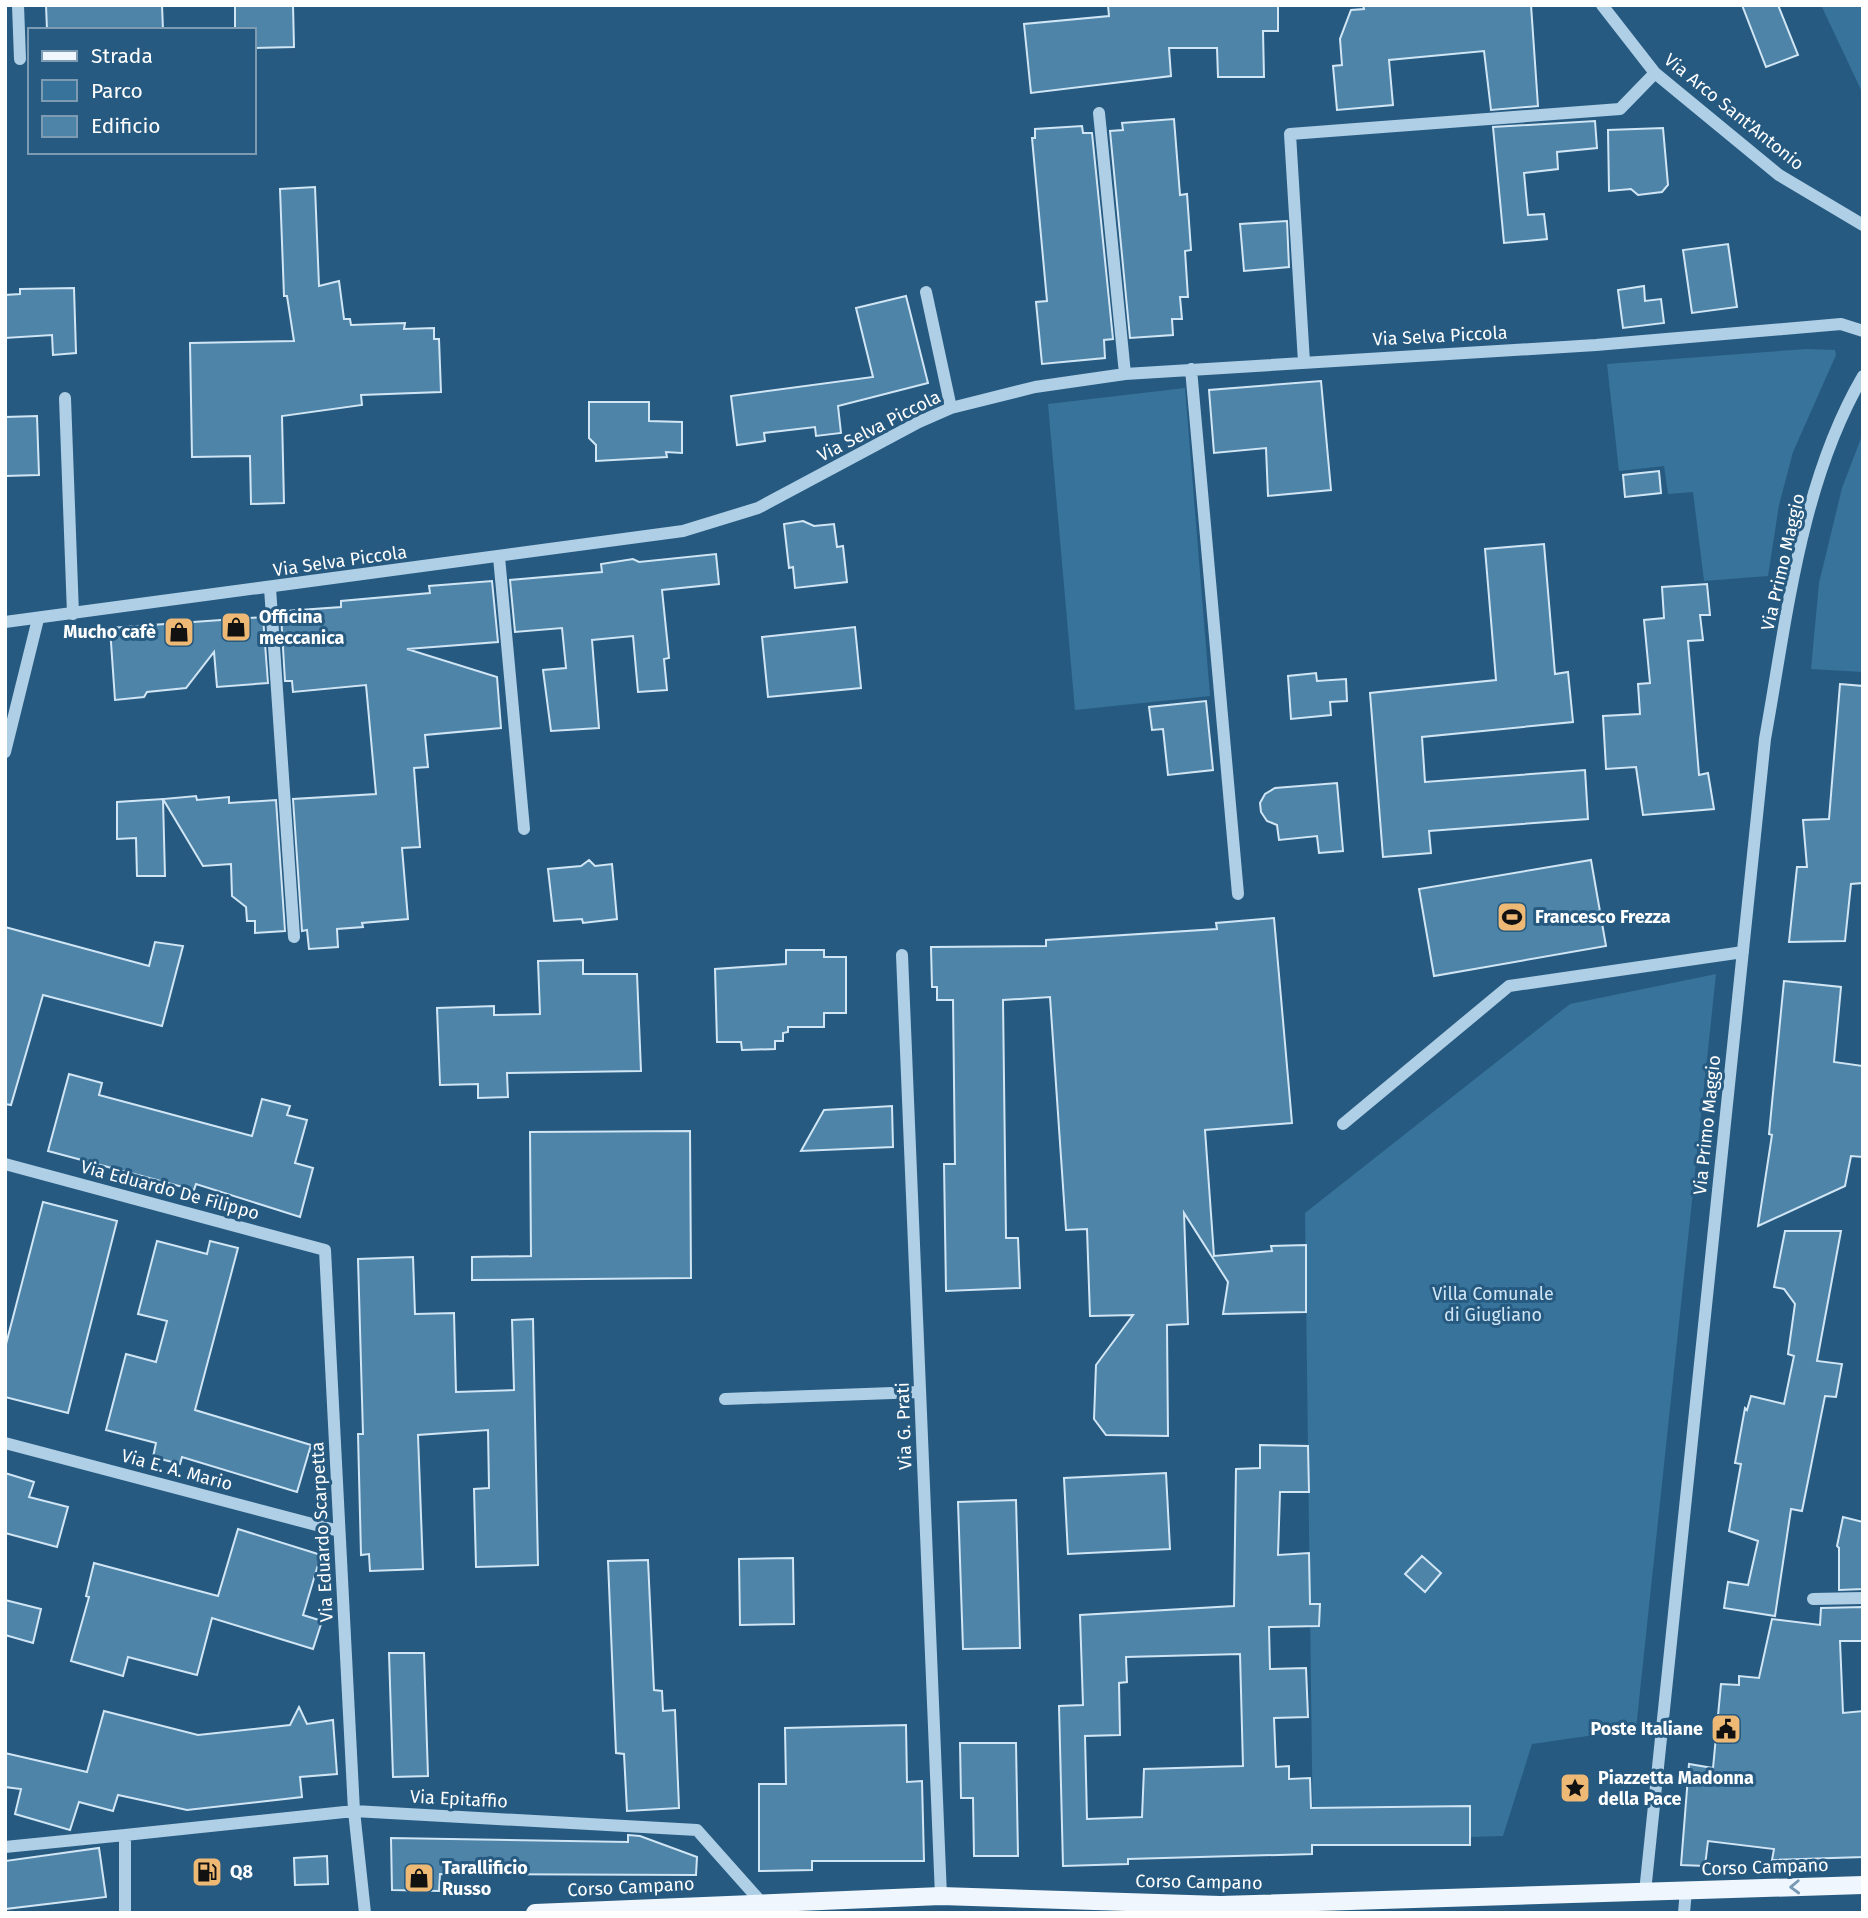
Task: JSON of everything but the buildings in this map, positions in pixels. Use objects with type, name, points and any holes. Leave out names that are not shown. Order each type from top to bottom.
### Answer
[{"type":"main road","name":"Corso Campano","points":[[535,1913],[941,1896],[1220,1909],[1420,1906],[1686,1890],[1863,1885]]},
{"type":"street","points":[[18,5],[20,59]]},
{"type":"street","name":"Via Arco Sant'Antonio","points":[[1602,5],[1655,73],[1779,175],[1863,226]]},
{"type":"street","points":[[1304,362],[1290,134],[1620,109],[1655,73]]},
{"type":"street","points":[[1100,113],[1125,374]]},
{"type":"street","points":[[926,292],[951,408]]},
{"type":"street","name":"Via Selva Piccola","points":[[5,622],[649,537],[719,522],[758,508],[884,439],[951,408],[1035,387],[1125,374],[1596,345],[1841,324],[1863,331]]},
{"type":"street","points":[[1191,369],[1238,894]]},
{"type":"street","name":"Via Primo Maggio","points":[[1645,1892],[1765,739],[1798,562],[1823,467],[1863,376]]},
{"type":"street","points":[[65,398],[73,614]]},
{"type":"street","points":[[499,557],[524,829]]},
{"type":"street","points":[[270,588],[294,937]]},
{"type":"street","points":[[5,752],[38,619]]},
{"type":"street","points":[[1343,1124],[1509,986],[1743,952]]},
{"type":"street","name":"Via G. Prati","points":[[902,955],[941,1896]]},
{"type":"street","name":"Via Eduardo De Filippo","points":[[5,1164],[325,1250]]},
{"type":"street","name":"Via Eduardo Scarpetta","points":[[325,1250],[354,1811],[365,1913]]},
{"type":"street","points":[[725,1399],[920,1392]]},
{"type":"street","name":"Via E. A. Mario","points":[[5,1443],[340,1531]]},
{"type":"street","points":[[1813,1599],[1863,1598]]},
{"type":"street","name":"Via Epitaffio","points":[[5,1847],[354,1811],[697,1830],[761,1902]]},
{"type":"street","points":[[125,1835],[125,1913]]},
{"type":"street","points":[[1684,1913],[1686,1890]]},
{"type":"green space","points":[[1821,5],[1863,5],[1863,94]]},
{"type":"green space","points":[[1806,349],[1835,350],[1836,355],[1793,452],[1779,505],[1768,576],[1704,581],[1693,492],[1668,494],[1664,466],[1619,471],[1607,364]]},
{"type":"green space","points":[[1185,388],[1210,696],[1075,710],[1048,404]]},
{"type":"green space","points":[[1863,433],[1863,672],[1811,669],[1819,583],[1842,488]]},
{"type":"green space","name":"Villa Comunale di Giugliano","points":[[1716,974],[1636,1729],[1532,1744],[1503,1836],[1471,1837],[1470,1845],[1313,1845],[1305,1213],[1570,1004]]},
{"type":"place","name":"Officina meccanica","points":[[236,627]]},
{"type":"place","name":"Mucho cafè","points":[[179,632]]},
{"type":"place","name":"Francesco Frezza","points":[[1512,917]]},
{"type":"place","name":"Poste Italiane","points":[[1726,1729]]},
{"type":"place","name":"Piazzetta Madonna della Pace","points":[[1575,1788]]},
{"type":"place","name":"Q8","points":[[207,1872]]},
{"type":"place","name":"Tarallificio Russo","points":[[419,1878]]}]
